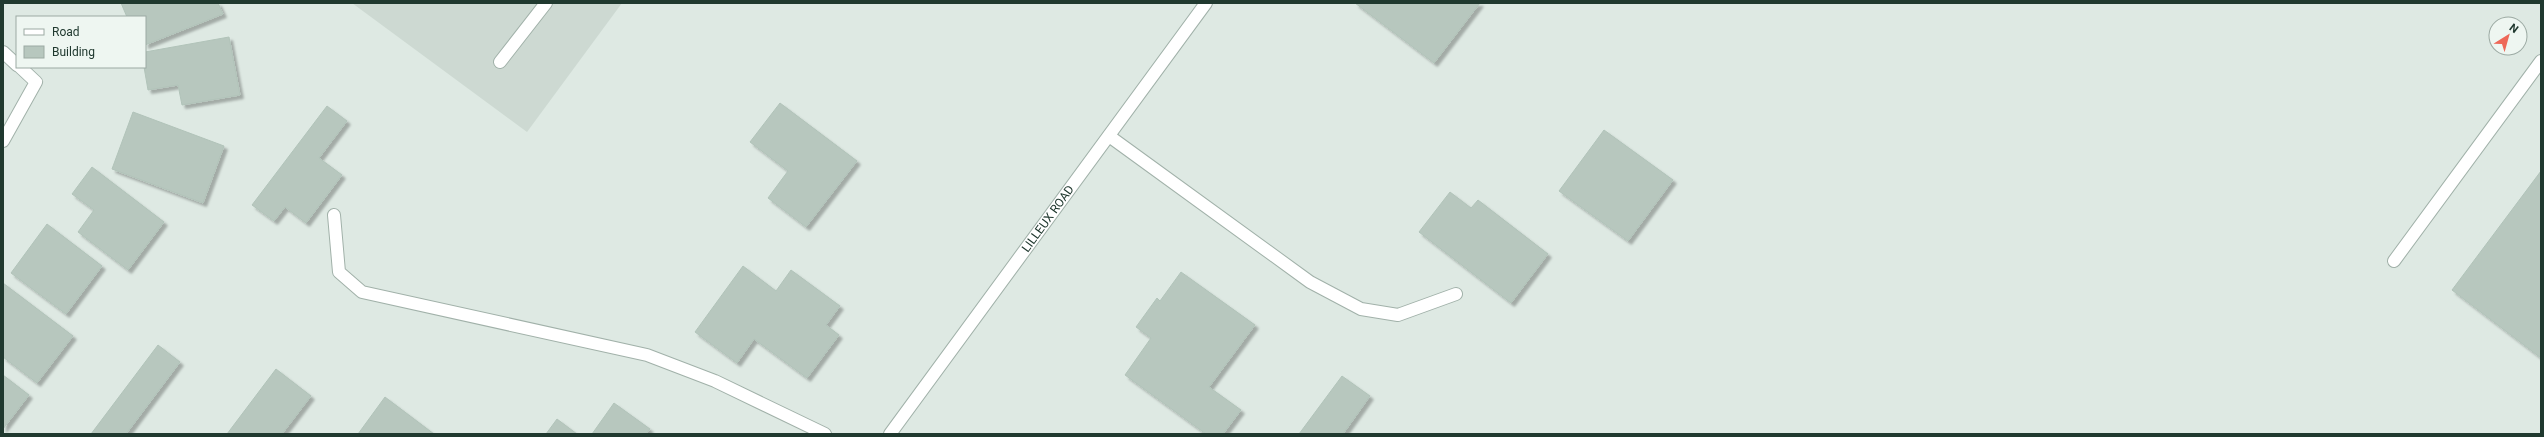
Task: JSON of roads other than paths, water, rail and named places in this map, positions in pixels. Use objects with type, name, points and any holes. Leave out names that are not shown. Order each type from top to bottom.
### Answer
[{"type":"street","points":[[500,62],[546,3]]},
{"type":"street","name":"LILLEUX ROAD","points":[[890,434],[1206,3]]},
{"type":"street","points":[[3,52],[16,64]]},
{"type":"street","points":[[2394,261],[2541,62]]},
{"type":"street","points":[[3,141],[36,82],[21,68]]},
{"type":"street","points":[[1109,136],[1310,282],[1361,309],[1398,314],[1456,294]]},
{"type":"street","points":[[334,214],[339,272],[362,292],[647,355],[715,381],[825,434]]}]
